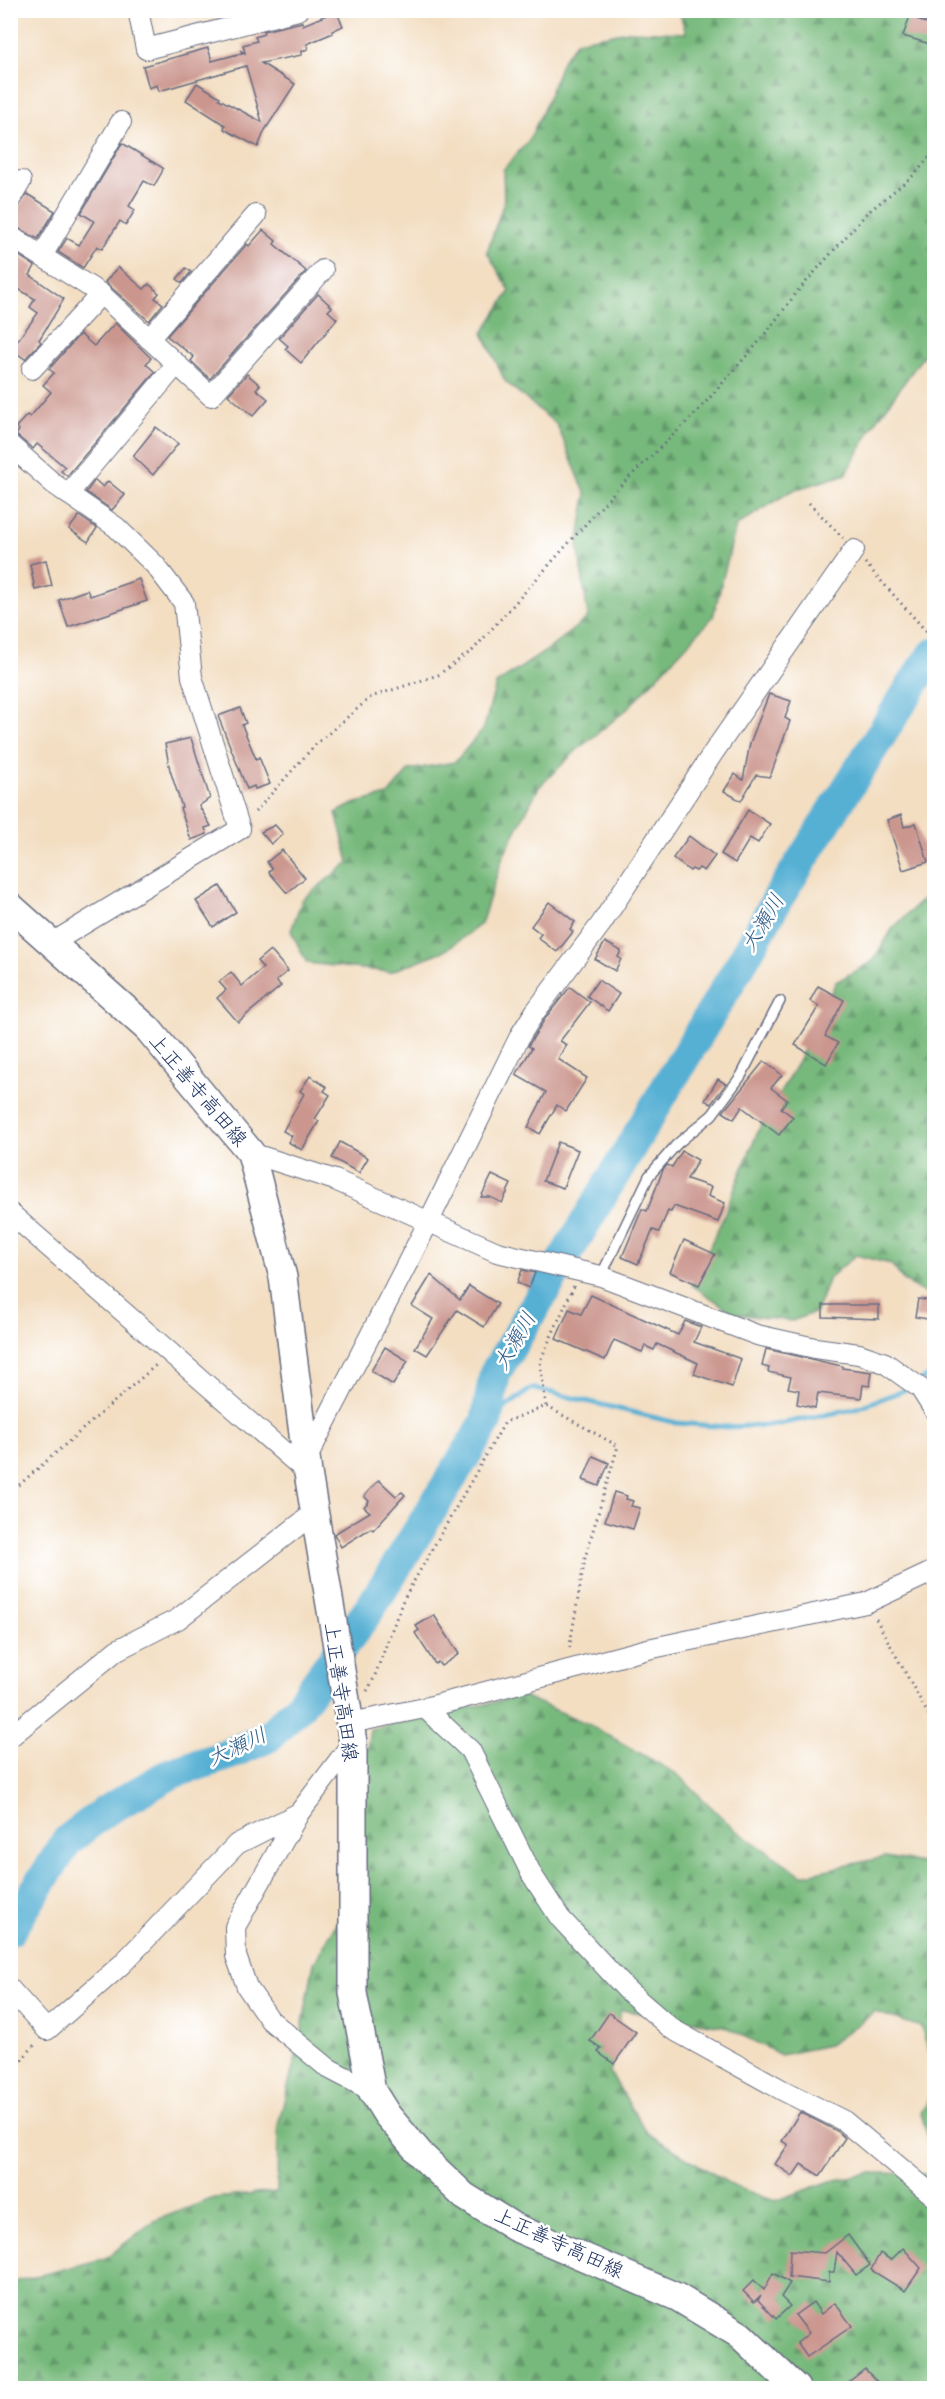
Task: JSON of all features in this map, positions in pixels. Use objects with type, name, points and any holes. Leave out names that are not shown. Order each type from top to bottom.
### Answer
[{"type":"main road","name":"上正善寺高田線","points":[[10,906],[148,1029],[251,1153],[283,1277],[314,1513],[351,1732],[353,1993],[372,2091],[387,2115],[422,2156],[464,2196],[514,2227],[677,2297],[740,2335],[796,2388]]},
{"type":"street","points":[[138,10],[146,49],[298,10]]},
{"type":"street","points":[[924,10],[934,14]]},
{"type":"street","points":[[42,256],[121,123]]},
{"type":"street","points":[[10,200],[21,181]]},
{"type":"street","points":[[150,339],[256,215]]},
{"type":"street","points":[[10,236],[101,294],[211,396],[323,270]]},
{"type":"street","points":[[32,369],[101,294]]},
{"type":"street","points":[[69,494],[177,364]]},
{"type":"street","points":[[10,445],[54,484],[116,527],[155,565],[184,603],[192,677],[240,829],[52,943]]},
{"type":"street","points":[[10,1213],[170,1352],[307,1466],[521,1034],[601,924],[713,753],[854,550]]},
{"type":"street","points":[[251,1153],[335,1180],[498,1252],[601,1276],[757,1335],[815,1348],[859,1354],[885,1363],[920,1388],[934,1410]]},
{"type":"street","points":[[10,1737],[117,1650],[178,1619],[314,1513]]},
{"type":"street","points":[[372,2091],[328,2068],[270,2020],[247,1986],[236,1956],[235,1927],[299,1813],[351,1732],[425,1708],[648,1649],[866,1603],[934,1571]]},
{"type":"street","points":[[425,1708],[470,1750],[532,1875],[560,1918],[627,1990],[672,2029],[784,2091],[844,2121],[934,2196]]},
{"type":"street","points":[[10,1989],[47,2030],[122,1964],[237,1845],[299,1813]]},
{"type":"lane","points":[[601,1276],[650,1176],[677,1144],[712,1115],[741,1076],[780,1001]]},
{"type":"path","points":[[240,829],[315,745],[371,697],[438,675],[473,650],[617,489],[697,412],[763,337],[797,292],[866,214],[915,174],[934,152]]},
{"type":"path","points":[[808,503],[854,550],[934,640]]},
{"type":"path","points":[[546,1406],[540,1361],[581,1271]]},
{"type":"path","points":[[10,1493],[170,1352]]},
{"type":"path","points":[[546,1406],[618,1446],[585,1558],[565,1672]]},
{"type":"path","points":[[351,1732],[403,1600],[505,1422],[546,1406]]},
{"type":"path","points":[[866,1603],[934,1725]]},
{"type":"path","points":[[10,2074],[47,2030]]},
{"type":"green space","points":[[679,11],[934,11],[934,333],[929,348],[875,423],[846,474],[791,491],[736,526],[713,617],[626,710],[576,751],[539,787],[503,856],[481,924],[446,950],[390,972],[307,963],[291,931],[302,900],[349,862],[336,813],[353,804],[388,795],[409,770],[455,762],[484,728],[496,684],[549,649],[588,617],[578,545],[586,495],[557,425],[505,381],[483,333],[510,291],[487,252],[504,202],[503,170],[529,140],[546,104],[562,61],[577,41],[628,31],[686,33]]},
{"type":"green space","points":[[934,889],[934,1299],[904,1281],[891,1264],[856,1255],[829,1278],[816,1312],[792,1321],[735,1314],[692,1285],[721,1222],[758,1131],[796,1065],[836,982],[873,961],[893,928]]},
{"type":"green space","points":[[523,1696],[588,1724],[677,1774],[734,1829],[802,1875],[885,1857],[934,1865],[934,2064],[921,2027],[875,2012],[829,2045],[781,2055],[724,2026],[621,2010],[610,2073],[647,2133],[733,2186],[775,2201],[831,2181],[868,2173],[934,2174],[934,2388],[11,2388],[10,2283],[106,2258],[154,2221],[214,2198],[277,2192],[278,2124],[299,2045],[314,1963],[341,1915],[370,1729]]},
{"type":"green space","points":[[934,2090],[934,2149],[930,2145],[921,2113]]},
{"type":"building","points":[[336,11],[343,26],[307,44],[308,49],[302,51],[302,55],[261,63],[295,84],[265,130],[258,147],[224,129],[225,125],[186,100],[197,83],[220,97],[219,99],[262,122],[246,66],[159,91],[157,85],[149,88],[143,66],[208,48],[212,61],[242,53],[241,51],[245,53],[243,45],[257,41],[255,37],[264,34],[263,31],[302,22],[303,25]]},
{"type":"building","points":[[911,13],[920,21],[934,26],[934,38],[932,37],[930,44],[903,36]]},
{"type":"building","points":[[122,143],[163,168],[162,172],[154,186],[144,181],[129,206],[135,210],[126,225],[120,221],[102,249],[97,246],[83,268],[58,252],[67,238],[79,245],[94,221],[81,213]]},
{"type":"building","points":[[27,194],[55,211],[38,239],[10,224],[10,219]]},
{"type":"building","points":[[263,230],[276,241],[274,244],[306,271],[210,379],[191,361],[194,357],[167,336],[247,244],[249,246]]},
{"type":"building","points":[[12,251],[35,266],[30,275],[64,299],[39,340],[41,342],[25,359],[11,349],[38,313],[30,307],[35,299],[10,284]]},
{"type":"building","points":[[118,267],[144,289],[149,284],[159,293],[155,298],[163,304],[149,321],[105,282]]},
{"type":"building","points":[[186,268],[191,272],[182,283],[177,279]]},
{"type":"building","points":[[318,294],[332,307],[328,311],[337,319],[301,363],[285,349],[288,346],[279,338]]},
{"type":"building","points":[[115,323],[151,358],[146,364],[155,372],[67,476],[61,471],[65,467],[37,444],[33,449],[16,435],[19,430],[16,427],[27,415],[30,417],[51,392],[43,385],[54,373],[49,369],[80,334],[94,346]]},
{"type":"building","points":[[247,374],[260,385],[256,389],[268,399],[253,416],[228,395]]},
{"type":"building","points":[[156,427],[178,444],[153,475],[133,456]]},
{"type":"building","points":[[95,480],[103,487],[108,481],[125,495],[112,510],[86,492]]},
{"type":"building","points":[[79,516],[97,528],[88,542],[69,529]]},
{"type":"building","points":[[46,560],[52,586],[35,590],[30,564]]},
{"type":"building","points":[[139,579],[147,601],[68,627],[59,600],[87,590],[90,596]]},
{"type":"building","points":[[769,694],[791,701],[785,718],[790,721],[770,777],[756,775],[741,801],[724,791],[735,774],[743,780],[750,743]]},
{"type":"building","points":[[240,708],[246,723],[242,725],[256,759],[259,757],[270,784],[255,789],[254,786],[247,789],[218,716]]},
{"type":"building","points":[[191,738],[210,798],[199,806],[211,826],[205,828],[207,834],[191,840],[180,808],[182,807],[170,770],[165,744]]},
{"type":"building","points":[[748,810],[770,824],[758,843],[750,838],[735,863],[721,854]]},
{"type":"building","points":[[901,815],[904,827],[916,823],[928,862],[903,870],[887,820]]},
{"type":"building","points":[[275,825],[283,834],[271,844],[261,832]]},
{"type":"building","points":[[689,836],[715,856],[704,871],[699,868],[696,871],[692,869],[690,871],[673,858]]},
{"type":"building","points":[[282,850],[305,878],[287,893],[269,872],[272,869],[267,862]]},
{"type":"building","points":[[220,886],[236,912],[213,927],[196,901]]},
{"type":"building","points":[[549,902],[575,922],[570,929],[573,932],[557,952],[538,938],[541,934],[531,926]]},
{"type":"building","points":[[605,942],[621,951],[618,957],[621,959],[615,971],[595,959]]},
{"type":"building","points":[[270,950],[288,971],[276,981],[281,986],[238,1022],[217,998],[226,990],[219,982],[231,972],[242,986],[263,968],[257,961]]},
{"type":"building","points":[[598,980],[619,994],[608,1011],[587,996]]},
{"type":"building","points":[[818,986],[844,1000],[825,1036],[838,1043],[826,1064],[795,1045],[819,1006],[810,1001]]},
{"type":"building","points":[[570,987],[590,1002],[560,1041],[567,1045],[558,1059],[587,1078],[566,1111],[557,1105],[540,1134],[528,1127],[546,1092],[516,1075],[532,1048],[528,1046],[546,1017]]},
{"type":"building","points":[[764,1061],[782,1075],[771,1088],[787,1100],[781,1108],[793,1117],[779,1135],[742,1107],[734,1119],[723,1112]]},
{"type":"building","points":[[310,1076],[327,1087],[324,1091],[330,1095],[315,1119],[319,1121],[302,1150],[288,1142],[292,1136],[283,1131],[304,1094],[300,1091]]},
{"type":"building","points":[[718,1079],[726,1084],[711,1104],[705,1100]]},
{"type":"building","points":[[340,1142],[368,1158],[359,1173],[332,1158]]},
{"type":"building","points":[[558,1142],[578,1150],[563,1188],[543,1181]]},
{"type":"building","points":[[682,1151],[698,1160],[687,1179],[711,1187],[708,1196],[725,1203],[718,1222],[674,1206],[671,1212],[668,1211],[659,1232],[653,1230],[638,1264],[622,1257],[642,1209],[647,1211],[663,1170],[667,1165],[672,1167]]},
{"type":"building","points":[[492,1175],[511,1184],[502,1203],[490,1197],[481,1197]]},
{"type":"building","points":[[684,1240],[715,1254],[699,1285],[670,1272]]},
{"type":"building","points":[[522,1270],[535,1273],[529,1288],[517,1283]]},
{"type":"building","points":[[431,1275],[460,1300],[469,1286],[498,1304],[484,1327],[457,1310],[427,1355],[415,1348],[433,1319],[412,1306]]},
{"type":"building","points":[[591,1295],[678,1335],[685,1321],[701,1327],[694,1342],[741,1359],[732,1387],[694,1374],[698,1363],[657,1344],[654,1350],[645,1346],[642,1352],[614,1340],[605,1360],[556,1339],[569,1309],[581,1314]]},
{"type":"building","points":[[918,1299],[934,1301],[934,1320],[915,1317]]},
{"type":"building","points":[[823,1305],[879,1305],[879,1319],[823,1317]]},
{"type":"building","points":[[385,1347],[408,1361],[393,1385],[371,1371]]},
{"type":"building","points":[[766,1349],[842,1366],[842,1368],[872,1372],[870,1386],[863,1385],[861,1398],[818,1393],[815,1408],[797,1404],[799,1390],[788,1388],[791,1377],[768,1372],[769,1368],[762,1366]]},
{"type":"building","points":[[593,1456],[609,1463],[599,1486],[583,1480]]},
{"type":"building","points":[[379,1480],[396,1496],[402,1492],[405,1495],[373,1530],[371,1528],[341,1547],[334,1534],[370,1512],[364,1507],[369,1501],[364,1496]]},
{"type":"building","points":[[614,1492],[627,1496],[626,1499],[633,1501],[631,1506],[640,1508],[633,1529],[605,1521]]},
{"type":"building","points":[[434,1615],[459,1654],[441,1666],[438,1662],[435,1664],[415,1633],[419,1630],[416,1626]]},
{"type":"building","points":[[609,2013],[636,2032],[614,2064],[598,2052],[601,2048],[590,2041]]},
{"type":"building","points":[[800,2112],[837,2131],[845,2138],[820,2176],[801,2164],[793,2176],[775,2164],[788,2145],[782,2141]]},
{"type":"building","points":[[848,2235],[870,2265],[856,2275],[837,2252],[834,2272],[829,2272],[829,2282],[789,2277],[790,2250],[825,2253]]},
{"type":"building","points":[[903,2248],[921,2268],[905,2291],[871,2270],[880,2253],[891,2260]]},
{"type":"building","points":[[773,2273],[790,2283],[781,2297],[790,2306],[776,2319],[758,2300],[761,2295],[754,2302],[743,2291],[754,2280],[764,2290]]},
{"type":"building","points":[[813,2302],[821,2314],[835,2303],[852,2326],[807,2357],[797,2343],[809,2333],[795,2315]]},
{"type":"building","points":[[865,2369],[883,2388],[841,2388]]},
{"type":"waterway","name":"大瀬川","points":[[10,1930],[68,1840],[104,1812],[172,1773],[225,1756],[268,1737],[300,1705],[371,1607],[486,1422],[495,1373],[778,898],[934,654]]},
{"type":"waterway","points":[[920,1381],[934,1373]]},
{"type":"waterway","points":[[486,1422],[532,1388],[677,1423],[727,1427],[774,1425],[854,1409],[910,1388]]}]
